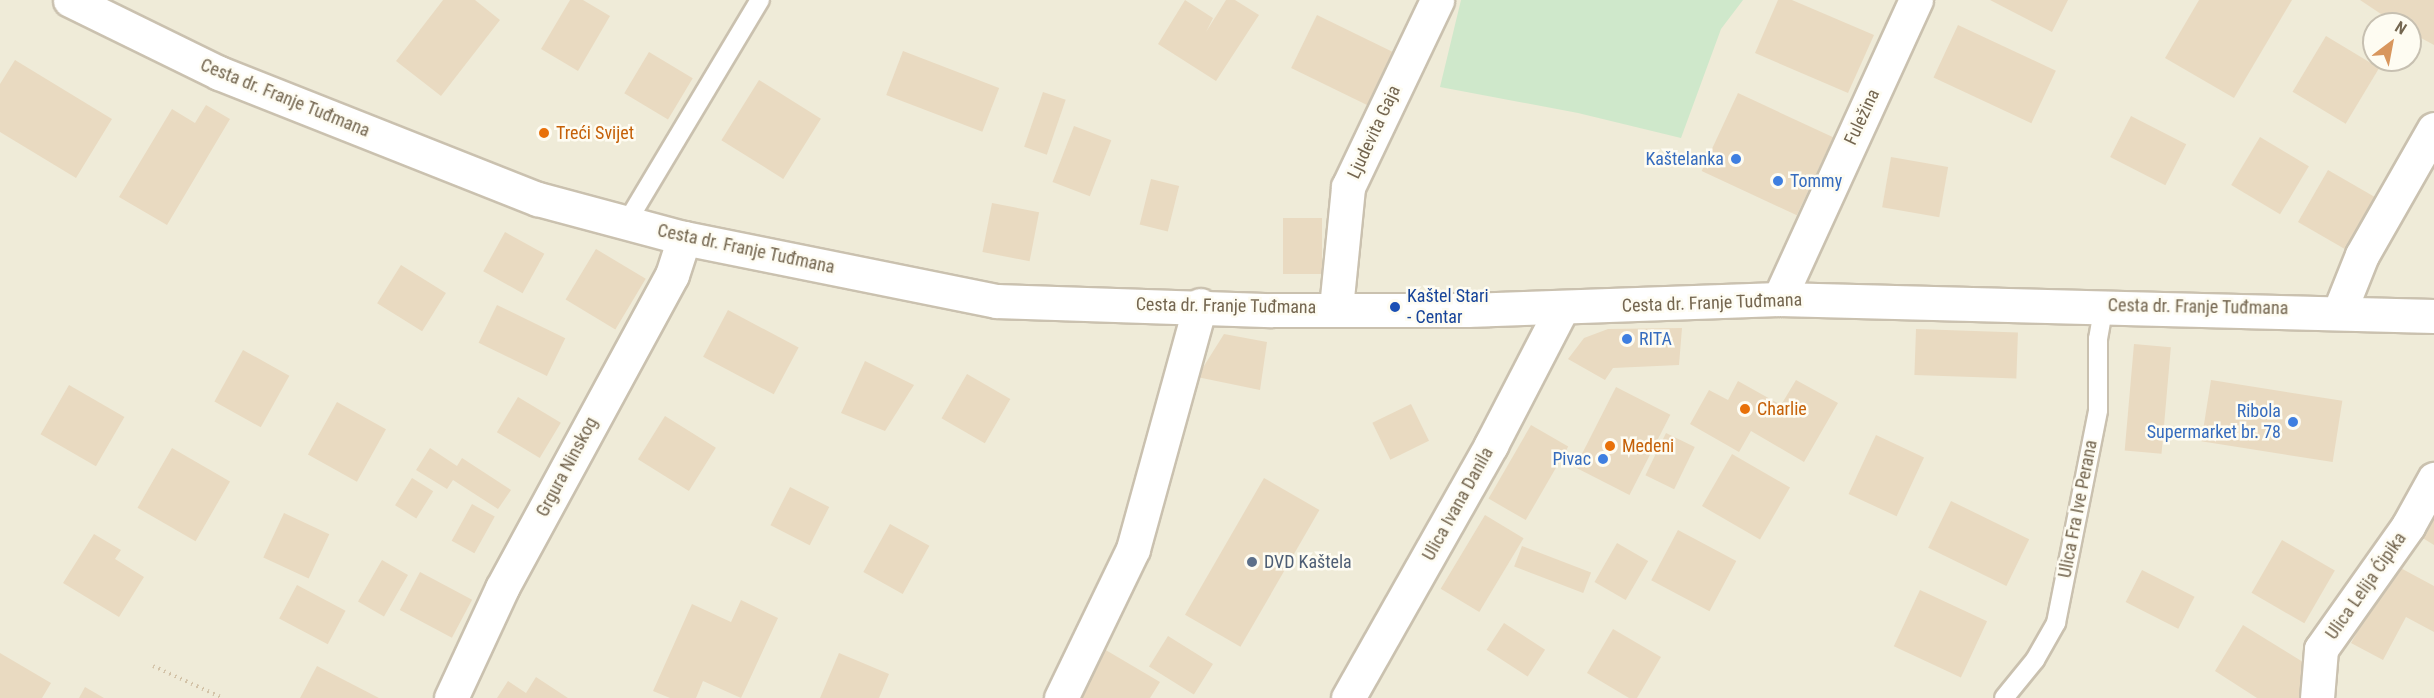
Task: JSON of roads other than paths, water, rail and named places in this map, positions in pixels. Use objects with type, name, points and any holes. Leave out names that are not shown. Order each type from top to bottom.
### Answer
[{"type":"main road","name":"Cesta dr. Franje Tuđmana","points":[[70,0],[229,77],[538,199],[684,238],[996,301],[1200,305],[1272,310],[1562,308],[1779,299],[2340,310],[2434,316]]},
{"type":"main road","name":"Ljudevita Gaja","points":[[1336,308],[1348,187],[1437,0]]},
{"type":"main road","name":"Fuležina","points":[[1779,299],[1916,0]]},
{"type":"main road","points":[[2340,310],[2362,255],[2434,129]]},
{"type":"main road","name":"Grgura Ninskog","points":[[451,698],[502,588],[672,274],[684,238]]},
{"type":"main road","points":[[1061,698],[1133,549],[1200,305]]},
{"type":"main road","name":"Ulica Ivana Danila","points":[[1348,698],[1491,445],[1562,308]]},
{"type":"main road","name":"Ulica Lelija Ćipika","points":[[2317,698],[2321,650],[2408,526],[2434,479]]},
{"type":"lane","points":[[627,222],[760,0]]},
{"type":"lane","name":"Ulica Fra Ive Perana","points":[[2004,698],[2036,660],[2056,623],[2098,410],[2098,339],[2104,304]]},
{"type":"place","name":"Treći Svijet","points":[[544,133]]},
{"type":"place","name":"Kaštelanka","points":[[1736,159]]},
{"type":"place","name":"Tommy","points":[[1778,181]]},
{"type":"place","name":"Kaštel Stari - Centar","points":[[1395,307]]},
{"type":"place","name":"RITA","points":[[1627,339]]},
{"type":"place","name":"Charlie","points":[[1745,409]]},
{"type":"place","name":"Ribola Supermarket br. 78","points":[[2293,422]]},
{"type":"place","name":"Medeni","points":[[1610,446]]},
{"type":"place","name":"Pivac","points":[[1603,459]]},
{"type":"place","name":"DVD Kaštela","points":[[1252,562]]}]
